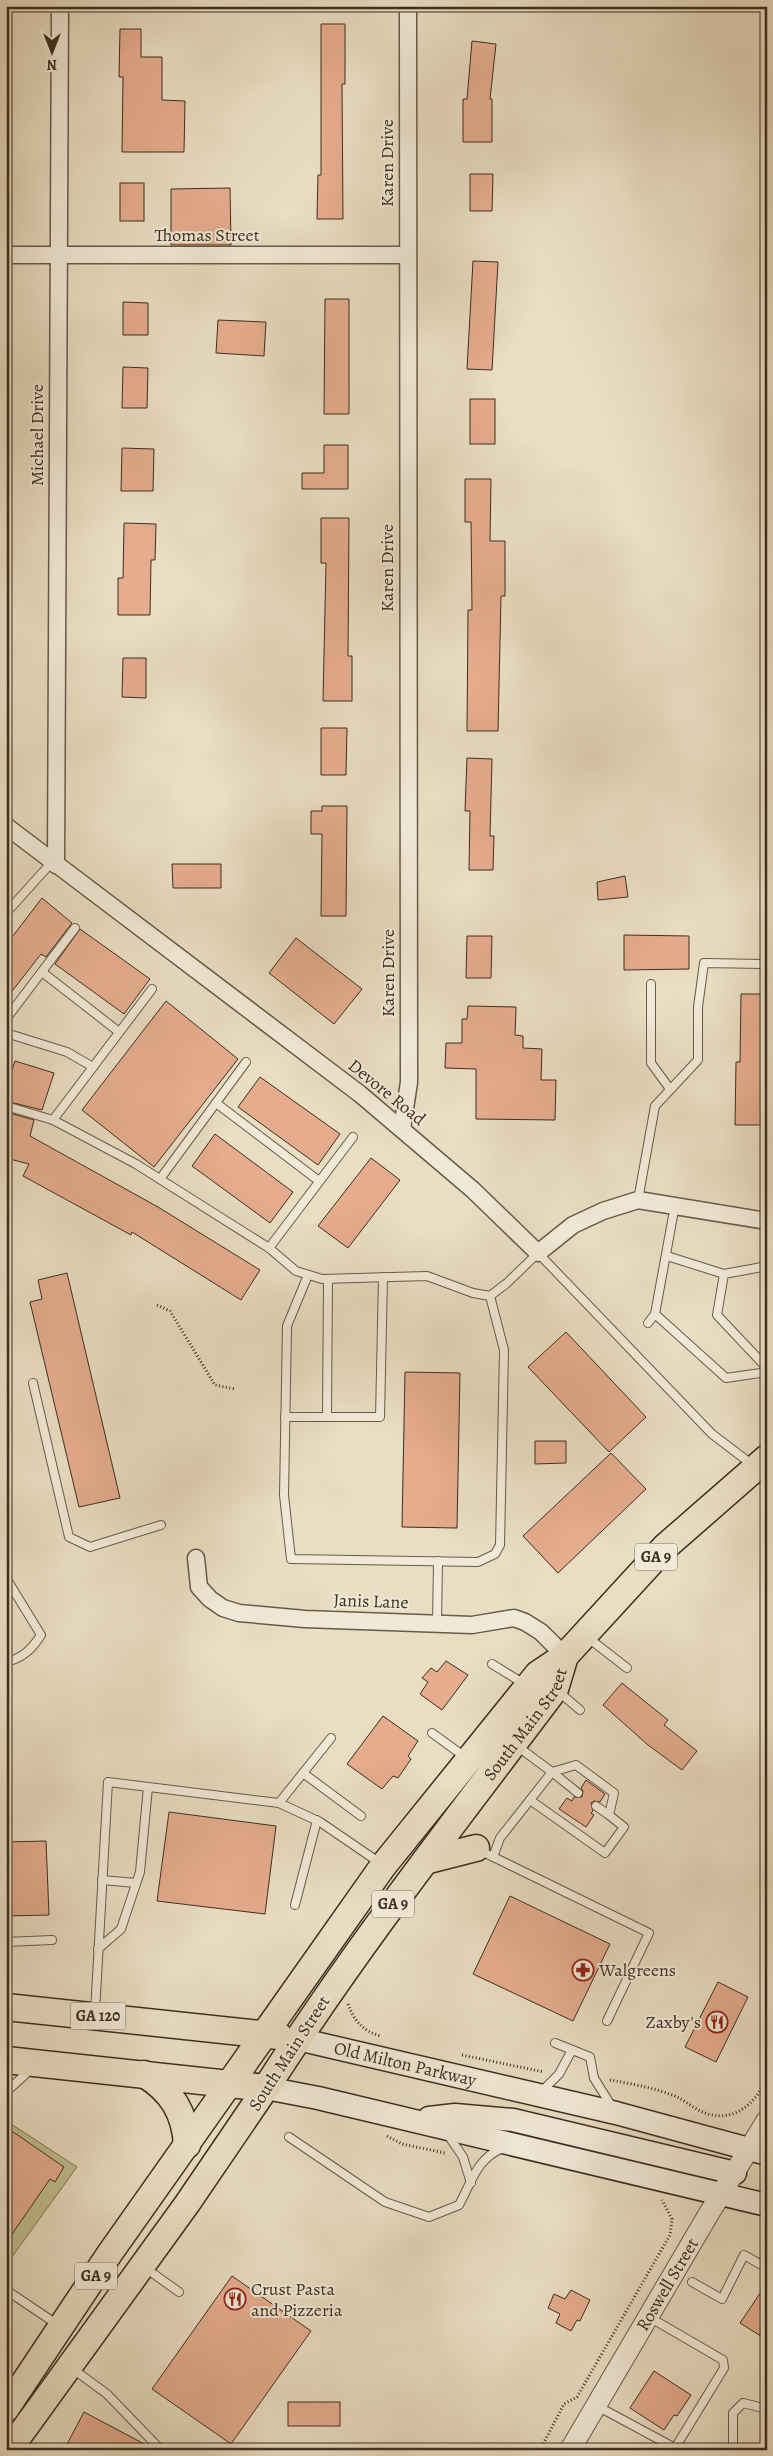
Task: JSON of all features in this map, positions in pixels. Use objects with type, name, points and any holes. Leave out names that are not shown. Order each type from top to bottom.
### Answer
[{"type":"highway","name":"South Main Street","points":[[230,2083],[383,1866],[538,1674],[565,1656],[665,1548],[763,1466]]},
{"type":"highway","name":"South Main Street","points":[[266,2088],[361,1946],[425,1861],[468,1843],[514,1743],[555,1689],[565,1656]]},
{"type":"highway","name":"Old Milton Parkway","points":[[6,2007],[298,2039]]},
{"type":"highway","points":[[6,2060],[266,2088]]},
{"type":"highway","points":[[144,2074],[162,2086],[178,2107],[184,2119],[187,2145]]},
{"type":"main road","name":"Old Milton Parkway","points":[[298,2039],[616,2113],[758,2152]]},
{"type":"main road","name":"South Main Street","points":[[6,2409],[62,2328],[110,2253],[230,2083]]},
{"type":"main road","name":"South Main Street","points":[[9,2450],[143,2266],[266,2088]]},
{"type":"main road","points":[[266,2088],[442,2127],[767,2205]]},
{"type":"main road","points":[[416,2121],[455,2115],[513,2120],[735,2173]]},
{"type":"street","name":"Michael Drive","points":[[54,863],[60,6]]},
{"type":"street","name":"Karen Drive","points":[[402,1130],[409,1082],[408,6]]},
{"type":"street","name":"Thomas Street","points":[[6,255],[407,255]]},
{"type":"street","name":"Devore Road","points":[[6,826],[360,1094],[473,1190],[538,1253]]},
{"type":"street","points":[[538,1253],[573,1225],[603,1211],[638,1200],[767,1221]]},
{"type":"street","name":"Janis Lane","points":[[196,1558],[199,1587],[210,1599],[223,1608],[239,1613],[305,1619],[472,1625],[514,1618],[525,1622],[541,1632],[565,1656]]},
{"type":"street","name":"Roswell Street","points":[[570,2450],[721,2195],[735,2173],[758,2152],[767,2120]]},
{"type":"lane","points":[[6,913],[54,863]]},
{"type":"lane","points":[[6,1019],[75,928]]},
{"type":"lane","points":[[638,1200],[654,1106],[698,1060],[698,1007],[704,963],[767,964]]},
{"type":"lane","points":[[42,972],[119,1032]]},
{"type":"lane","points":[[651,984],[651,1063],[670,1090]]},
{"type":"lane","points":[[53,1120],[152,989]]},
{"type":"lane","points":[[6,1033],[67,1052],[93,1067]]},
{"type":"lane","points":[[160,1179],[246,1062]]},
{"type":"lane","points":[[216,1103],[320,1181]]},
{"type":"lane","points":[[6,1106],[53,1120],[160,1179],[269,1248],[296,1271],[308,1275],[328,1279],[427,1276],[473,1293],[490,1296],[507,1283],[538,1253],[712,1434],[763,1466]]},
{"type":"lane","points":[[269,1248],[353,1137]]},
{"type":"lane","points":[[648,1323],[655,1314],[676,1205]]},
{"type":"lane","points":[[667,1256],[724,1274],[767,1266]]},
{"type":"lane","points":[[724,1274],[717,1315],[767,1370]]},
{"type":"lane","points":[[308,1275],[287,1326],[284,1495],[291,1559],[478,1562],[495,1554],[500,1545],[504,1350],[490,1296]]},
{"type":"lane","points":[[286,1417],[380,1417],[382,1277]]},
{"type":"lane","points":[[327,1417],[328,1279]]},
{"type":"lane","points":[[655,1314],[726,1378],[767,1370]]},
{"type":"lane","points":[[33,1383],[69,1537],[90,1547],[161,1525]]},
{"type":"lane","points":[[438,1561],[438,1624]]},
{"type":"lane","points":[[6,1578],[41,1635],[33,1648],[16,1659],[6,1662]]},
{"type":"lane","points":[[584,1634],[627,1668]]},
{"type":"lane","points":[[492,1664],[528,1686]]},
{"type":"lane","points":[[555,1689],[580,1710]]},
{"type":"lane","points":[[432,1733],[468,1759]]},
{"type":"lane","points":[[279,1803],[331,1738]]},
{"type":"lane","points":[[514,1743],[578,1793]]},
{"type":"lane","points":[[468,1843],[500,1838],[552,1772],[576,1765],[614,1793],[609,1815]]},
{"type":"lane","points":[[303,1773],[361,1816]]},
{"type":"lane","points":[[95,2016],[108,1782],[279,1803],[317,1820],[383,1866]]},
{"type":"lane","points":[[98,1949],[121,1929],[140,1872],[148,1787]]},
{"type":"lane","points":[[530,1800],[605,1853],[624,1827],[596,1806]]},
{"type":"lane","points":[[295,1905],[317,1820]]},
{"type":"lane","points":[[468,1843],[649,1933],[607,2021]]},
{"type":"lane","points":[[102,1880],[136,1883]]},
{"type":"lane","points":[[6,1942],[52,1940]]},
{"type":"lane","points":[[555,2043],[590,2057],[594,2078],[616,2113]]},
{"type":"lane","points":[[536,2094],[546,2088],[559,2074],[572,2050]]},
{"type":"lane","points":[[6,2092],[23,2075],[39,2064]]},
{"type":"lane","points":[[442,2127],[459,2148],[472,2183]]},
{"type":"lane","points":[[289,2137],[384,2202],[429,2216],[459,2205],[482,2161],[491,2153],[512,2145]]},
{"type":"lane","points":[[692,2282],[722,2298],[744,2255],[767,2268]]},
{"type":"lane","points":[[143,2266],[178,2292]]},
{"type":"lane","points":[[9,2292],[62,2328]]},
{"type":"lane","points":[[597,2406],[675,2448],[724,2368],[722,2360],[649,2317]]},
{"type":"lane","points":[[69,2366],[107,2394],[161,2450]]},
{"type":"lane","points":[[733,2450],[733,2413],[743,2403],[763,2408],[767,2412]]},
{"type":"path","points":[[157,1305],[170,1311],[215,1385],[222,1388],[235,1389]]},
{"type":"path","points":[[349,1995],[348,2004],[355,2019],[364,2031],[382,2036]]},
{"type":"path","points":[[459,2054],[559,2074]]},
{"type":"path","points":[[594,2078],[642,2086],[677,2097],[707,2114],[726,2116],[751,2105],[762,2089],[767,2077]]},
{"type":"path","points":[[540,2450],[564,2404],[577,2397],[670,2236],[672,2219],[660,2196]]},
{"type":"green space","points":[[8,2122],[77,2167],[6,2265],[6,2124]]},
{"type":"building","points":[[321,24],[345,24],[345,84],[342,84],[343,219],[317,219],[318,175],[321,175]]},
{"type":"building","points":[[120,29],[141,29],[141,57],[162,57],[162,100],[185,101],[184,152],[122,152],[123,77],[119,77]]},
{"type":"building","points":[[472,41],[496,44],[490,99],[492,99],[492,142],[463,142],[463,99],[467,99]]},
{"type":"building","points":[[470,174],[493,174],[492,211],[470,211]]},
{"type":"building","points":[[120,183],[144,183],[144,221],[120,221]]},
{"type":"building","points":[[230,188],[231,245],[171,245],[171,189]]},
{"type":"building","points":[[473,261],[498,262],[492,370],[467,369]]},
{"type":"building","points":[[325,299],[349,299],[349,414],[324,414]]},
{"type":"building","points":[[123,302],[148,303],[148,335],[123,335]]},
{"type":"building","points":[[218,320],[266,322],[264,356],[216,353]]},
{"type":"building","points":[[123,367],[148,368],[147,408],[122,408]]},
{"type":"building","points":[[470,399],[495,399],[495,444],[470,444]]},
{"type":"building","points":[[324,445],[348,445],[348,489],[302,489],[302,473],[324,473]]},
{"type":"building","points":[[122,448],[154,449],[153,491],[121,491]]},
{"type":"building","points":[[465,479],[491,479],[490,541],[505,541],[505,596],[501,596],[498,731],[467,731],[468,610],[472,610],[471,522],[465,522]]},
{"type":"building","points":[[321,518],[349,518],[348,656],[352,656],[352,701],[323,701],[326,563],[321,563]]},
{"type":"building","points":[[124,523],[156,524],[155,560],[151,560],[150,615],[118,615],[118,578],[123,578]]},
{"type":"building","points":[[123,658],[146,658],[146,698],[122,697]]},
{"type":"building","points":[[321,728],[347,728],[346,775],[321,775]]},
{"type":"building","points":[[467,758],[492,759],[490,836],[494,836],[493,870],[469,870],[470,811],[465,811]]},
{"type":"building","points":[[322,806],[347,806],[346,916],[321,916],[322,834],[311,834],[311,811],[322,811]]},
{"type":"building","points":[[172,864],[221,864],[221,888],[173,888]]},
{"type":"building","points":[[625,876],[628,897],[598,900],[597,882]]},
{"type":"building","points":[[42,898],[72,923],[46,957],[41,954],[6,999],[6,945]]},
{"type":"building","points":[[80,929],[150,979],[124,1014],[55,964]]},
{"type":"building","points":[[624,935],[689,936],[689,969],[624,970]]},
{"type":"building","points":[[467,936],[492,936],[491,978],[466,978]]},
{"type":"building","points":[[296,938],[362,989],[334,1024],[269,973]]},
{"type":"building","points":[[741,994],[767,994],[767,1125],[735,1125],[736,1062],[740,1062]]},
{"type":"building","points":[[166,1001],[238,1059],[154,1167],[82,1110]]},
{"type":"building","points":[[468,1006],[516,1007],[515,1035],[523,1036],[523,1048],[542,1049],[541,1080],[556,1080],[555,1120],[476,1119],[476,1069],[445,1068],[446,1043],[462,1043],[462,1019],[467,1019]]},
{"type":"building","points":[[15,1061],[54,1073],[42,1110],[6,1101],[6,1088]]},
{"type":"building","points":[[260,1077],[340,1134],[318,1165],[238,1107]]},
{"type":"building","points":[[6,1112],[34,1120],[30,1136],[158,1207],[260,1270],[241,1300],[132,1232],[131,1235],[23,1176],[29,1164],[6,1158]]},
{"type":"building","points":[[215,1134],[293,1192],[270,1223],[192,1166]]},
{"type":"building","points":[[371,1158],[400,1180],[348,1248],[318,1226]]},
{"type":"building","points":[[67,1273],[120,1498],[79,1507],[30,1302],[42,1299],[38,1280]]},
{"type":"building","points":[[566,1332],[646,1417],[609,1452],[528,1367]]},
{"type":"building","points":[[405,1372],[460,1373],[457,1528],[402,1527]]},
{"type":"building","points":[[535,1441],[566,1441],[566,1463],[535,1464]]},
{"type":"building","points":[[611,1453],[646,1489],[558,1573],[523,1536]]},
{"type":"building","points":[[446,1661],[468,1675],[442,1710],[420,1694],[428,1682],[422,1678],[431,1668],[437,1672]]},
{"type":"building","points":[[622,1683],[668,1720],[664,1725],[697,1751],[682,1770],[648,1745],[603,1705]]},
{"type":"building","points":[[383,1716],[418,1741],[408,1756],[411,1759],[398,1778],[393,1776],[382,1789],[347,1764]]},
{"type":"building","points":[[586,1780],[605,1794],[600,1802],[594,1801],[591,1803],[593,1811],[591,1813],[594,1815],[586,1827],[559,1809],[567,1798],[572,1801],[574,1797],[582,1797],[583,1791],[581,1788]]},
{"type":"building","points":[[169,1812],[276,1826],[265,1914],[157,1901]]},
{"type":"building","points":[[46,1841],[49,1915],[6,1916],[6,1842]]},
{"type":"building","name":"Walgreens","points":[[510,1896],[610,1944],[573,2021],[473,1974]]},
{"type":"building","name":"Zaxby's","points":[[718,1982],[748,1997],[716,2062],[685,2047]]},
{"type":"building","points":[[6,2127],[64,2167],[55,2182],[50,2179],[6,2243]]},
{"type":"building","points":[[232,2276],[311,2331],[231,2444],[152,2389]]},
{"type":"building","points":[[767,2283],[767,2340],[740,2323]]},
{"type":"building","points":[[571,2290],[590,2300],[580,2321],[577,2320],[571,2331],[556,2323],[560,2314],[548,2308],[554,2294],[565,2299]]},
{"type":"building","points":[[654,2371],[691,2395],[677,2416],[674,2415],[664,2430],[630,2408]]},
{"type":"building","points":[[288,2402],[340,2402],[340,2426],[288,2426]]},
{"type":"building","points":[[84,2412],[150,2447],[153,2450],[64,2450]]},
{"type":"place","name":"Walgreens","points":[[583,1970]]},
{"type":"place","name":"Zaxby's","points":[[717,2022]]},
{"type":"place","name":"Crust Pasta and Pizzeria","points":[[235,2299]]}]
